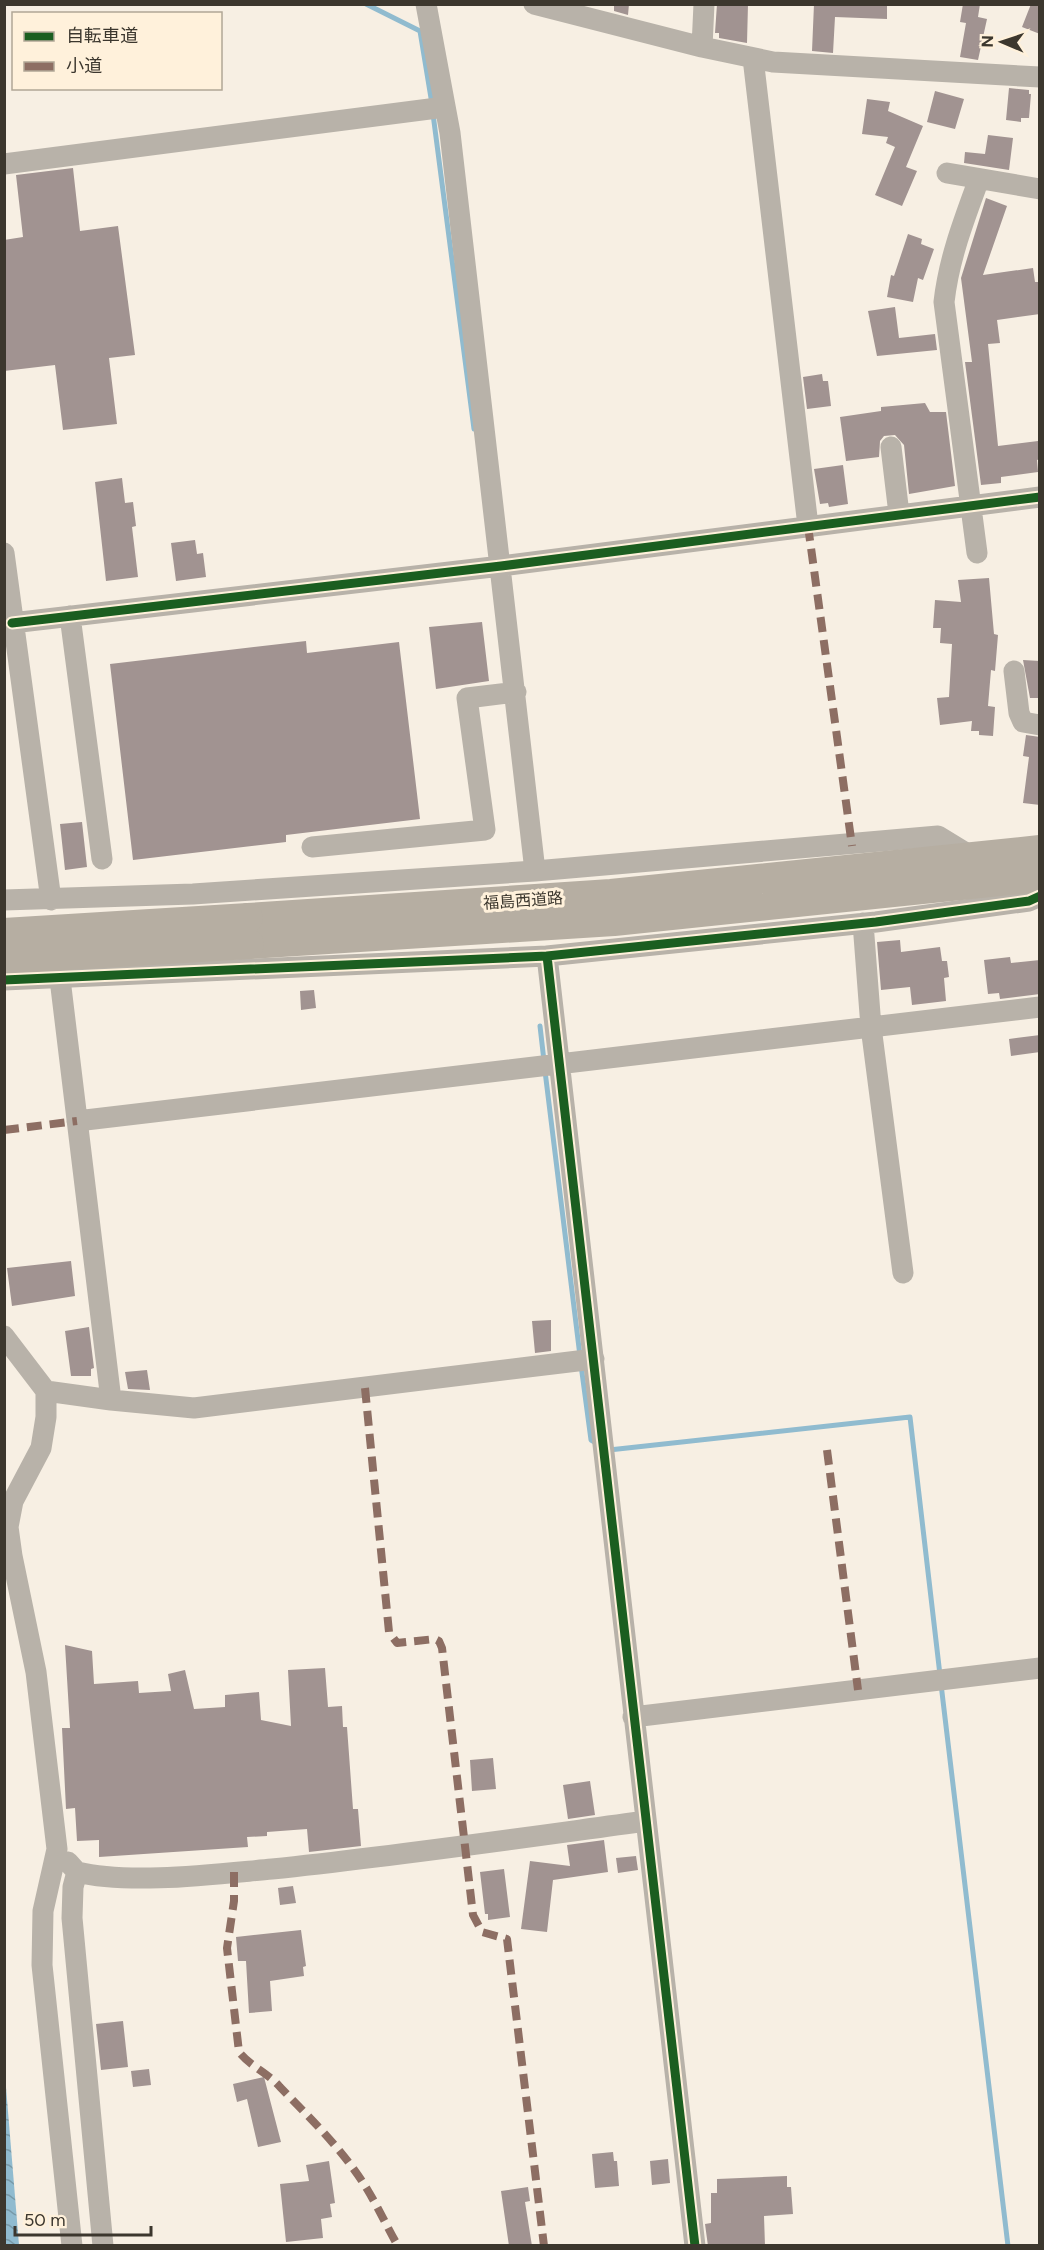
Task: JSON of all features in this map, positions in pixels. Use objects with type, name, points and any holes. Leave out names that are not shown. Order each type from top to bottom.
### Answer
[{"type":"highway","name":"福島西道路","points":[[4,959],[248,931],[1040,850]]},
{"type":"highway","name":"福島西道路","points":[[4,933],[248,931],[614,921],[1040,877]]},
{"type":"street","points":[[426,4],[450,133],[535,871]]},
{"type":"street","points":[[702,47],[704,4]]},
{"type":"street","points":[[539,5],[587,11],[702,47],[753,58],[1040,77]]},
{"type":"street","points":[[753,58],[808,526]]},
{"type":"street","points":[[4,164],[445,108]]},
{"type":"street","points":[[947,173],[1040,189]]},
{"type":"street","points":[[977,553],[944,302],[947,273],[955,243],[979,179]]},
{"type":"street","points":[[891,447],[899,514]]},
{"type":"street","points":[[12,622],[501,566],[1040,496]]},
{"type":"street","points":[[4,553],[51,900]]},
{"type":"street","points":[[70,616],[102,859]]},
{"type":"street","points":[[1014,670],[1019,713],[1023,722],[1040,725]]},
{"type":"street","points":[[312,847],[485,830],[467,698],[516,692]]},
{"type":"street","points":[[4,900],[193,894],[535,871],[938,836],[974,858]]},
{"type":"street","points":[[4,980],[548,956],[863,923],[1029,901],[1040,896]]},
{"type":"street","points":[[863,923],[871,1027],[903,1273]]},
{"type":"street","points":[[548,956],[695,2246]]},
{"type":"street","points":[[60,979],[111,1400]]},
{"type":"street","points":[[77,1121],[1040,1007]]},
{"type":"street","points":[[4,1336],[46,1391],[46,1417],[41,1448],[13,1501],[8,1527],[36,1672],[57,1849],[43,1911],[42,1965],[72,2246]]},
{"type":"street","points":[[46,1391],[194,1408],[594,1359]]},
{"type":"street","points":[[633,1717],[1040,1668]]},
{"type":"street","points":[[57,1849],[77,1872],[98,1877],[127,1878],[234,1872],[357,1860],[646,1821]]},
{"type":"street","points":[[77,1872],[73,1887],[72,1918],[103,2246]]},
{"type":"water","points":[[5,2075],[19,2245],[5,2245]]},
{"type":"building","points":[[614,4],[629,4],[628,15],[614,11]]},
{"type":"building","points":[[717,4],[748,4],[747,43],[719,38],[719,33],[715,33]]},
{"type":"building","points":[[814,4],[887,4],[887,19],[835,17],[833,53],[812,51]]},
{"type":"building","points":[[963,4],[980,4],[978,17],[987,19],[978,60],[960,57],[966,23],[960,22]]},
{"type":"building","points":[[1031,4],[1040,4],[1040,34],[1022,27]]},
{"type":"building","points":[[1009,88],[1029,90],[1031,94],[1029,118],[1021,118],[1021,122],[1006,120]]},
{"type":"building","points":[[935,91],[964,99],[955,129],[927,122]]},
{"type":"building","points":[[867,99],[890,102],[888,111],[923,126],[906,167],[917,171],[902,206],[875,195],[895,147],[886,143],[888,137],[862,134]]},
{"type":"building","points":[[988,135],[1013,138],[1009,170],[964,163],[965,152],[985,154]]},
{"type":"building","points":[[73,168],[80,231],[118,226],[135,355],[109,358],[117,424],[63,430],[55,365],[4,371],[4,240],[23,237],[16,175]]},
{"type":"building","points":[[986,198],[1007,206],[983,275],[1033,268],[1035,282],[1040,282],[1040,314],[997,320],[1000,343],[988,344],[998,446],[1038,441],[1040,459],[1037,460],[1038,472],[1001,477],[1001,483],[981,485],[965,362],[972,362],[961,278]]},
{"type":"building","points":[[908,234],[922,239],[921,244],[934,249],[923,280],[918,278],[913,302],[887,297],[891,275],[894,276]]},
{"type":"building","points":[[895,307],[899,338],[935,334],[937,350],[877,356],[868,311]]},
{"type":"building","points":[[822,374],[823,381],[828,381],[831,406],[807,409],[803,377]]},
{"type":"building","points":[[925,403],[930,412],[946,412],[955,486],[909,494],[904,445],[895,435],[884,436],[880,441],[879,457],[846,461],[840,417],[881,411],[881,407]]},
{"type":"building","points":[[843,465],[848,504],[829,507],[828,503],[820,504],[814,469]]},
{"type":"building","points":[[122,478],[125,503],[133,502],[136,526],[132,527],[138,577],[106,581],[95,482]]},
{"type":"building","points":[[195,540],[197,554],[203,553],[206,577],[176,581],[171,543]]},
{"type":"building","points":[[989,578],[994,634],[998,635],[995,671],[991,670],[988,706],[995,707],[993,736],[979,735],[979,731],[971,731],[972,721],[940,725],[937,698],[949,697],[952,644],[940,643],[941,628],[933,628],[935,600],[961,602],[958,580]]},
{"type":"building","points":[[482,622],[489,681],[436,689],[429,627]]},
{"type":"building","points":[[306,641],[307,653],[399,642],[420,819],[286,835],[286,842],[133,860],[110,664]]},
{"type":"building","points":[[1023,660],[1040,661],[1040,698],[1030,698]]},
{"type":"building","points":[[1026,735],[1040,737],[1040,805],[1023,803],[1029,757],[1023,756]]},
{"type":"building","points":[[82,822],[87,867],[65,870],[60,824]]},
{"type":"building","points":[[900,940],[901,952],[940,947],[942,961],[947,961],[949,977],[944,978],[946,1001],[912,1005],[910,987],[881,990],[877,942]]},
{"type":"building","points":[[1010,957],[1011,963],[1040,960],[1040,994],[1000,999],[999,993],[988,994],[984,960]]},
{"type":"building","points":[[314,990],[316,1008],[301,1010],[300,991]]},
{"type":"building","points":[[1040,1035],[1040,1052],[1011,1056],[1009,1039]]},
{"type":"building","points":[[71,1261],[75,1296],[12,1306],[7,1268]]},
{"type":"building","points":[[551,1320],[551,1351],[535,1353],[532,1321]]},
{"type":"building","points":[[89,1327],[94,1368],[91,1369],[91,1376],[71,1376],[65,1331]]},
{"type":"building","points":[[147,1370],[150,1390],[128,1389],[125,1372]]},
{"type":"building","points":[[65,1645],[92,1651],[94,1684],[138,1681],[139,1693],[171,1691],[168,1674],[185,1670],[194,1709],[225,1707],[225,1695],[259,1692],[261,1720],[291,1726],[288,1670],[325,1668],[328,1707],[342,1706],[343,1727],[347,1727],[353,1809],[358,1809],[361,1846],[309,1852],[307,1829],[267,1832],[267,1836],[247,1837],[248,1847],[99,1857],[99,1840],[77,1841],[75,1808],[66,1809],[62,1728],[70,1728]]},
{"type":"building","points":[[493,1758],[496,1789],[472,1791],[470,1760]]},
{"type":"building","points":[[590,1781],[595,1815],[568,1819],[563,1785]]},
{"type":"building","points":[[604,1840],[608,1872],[553,1880],[547,1932],[521,1929],[530,1861],[570,1866],[567,1845]]},
{"type":"building","points":[[636,1856],[638,1870],[618,1873],[616,1858]]},
{"type":"building","points":[[504,1869],[510,1917],[488,1920],[488,1914],[485,1914],[480,1872]]},
{"type":"building","points":[[293,1886],[296,1903],[280,1905],[278,1888]]},
{"type":"building","points":[[301,1930],[306,1966],[303,1967],[304,1976],[270,1981],[272,2011],[249,2013],[246,1961],[238,1961],[236,1937]]},
{"type":"building","points":[[123,2021],[128,2067],[101,2070],[96,2024]]},
{"type":"building","points":[[149,2069],[151,2085],[133,2087],[131,2071]]},
{"type":"building","points":[[264,2077],[281,2142],[258,2147],[247,2099],[237,2102],[233,2084]]},
{"type":"building","points":[[613,2152],[614,2161],[617,2161],[619,2186],[595,2188],[592,2154]]},
{"type":"building","points":[[668,2159],[670,2183],[652,2185],[650,2161]]},
{"type":"building","points":[[329,2161],[335,2203],[330,2204],[332,2217],[321,2219],[323,2238],[286,2242],[280,2184],[309,2181],[306,2165]]},
{"type":"building","points":[[787,2176],[787,2187],[791,2187],[793,2214],[764,2216],[765,2246],[708,2246],[705,2224],[711,2223],[711,2193],[717,2193],[717,2179]]},
{"type":"building","points":[[528,2187],[530,2201],[525,2202],[532,2246],[509,2246],[501,2191]]},
{"type":"waterway","points":[[366,4],[420,31],[432,104]]},
{"type":"waterway","points":[[433,114],[474,429]]},
{"type":"waterway","points":[[540,1026],[544,1061]]},
{"type":"waterway","points":[[545,1071],[580,1356]]},
{"type":"waterway","points":[[581,1365],[591,1440],[598,1444]]},
{"type":"waterway","points":[[609,1450],[910,1417],[940,1675]]},
{"type":"waterway","points":[[941,1684],[1008,2246]]},
{"type":"marked path","points":[[808,526],[852,846]]},
{"type":"marked path","points":[[4,1130],[77,1121]]},
{"type":"marked path","points":[[365,1388],[389,1632],[397,1643],[435,1639],[439,1641],[442,1648],[473,1915],[482,1932],[507,1939],[544,2246]]},
{"type":"marked path","points":[[827,1450],[858,1690]]},
{"type":"marked path","points":[[234,1872],[234,1901],[227,1948],[239,2052],[275,2082],[338,2148],[367,2189],[398,2246]]},
{"type":"cycle path","points":[[12,623],[501,566],[1040,497]]},
{"type":"cycle path","points":[[4,980],[547,956],[876,922],[1029,901],[1040,896]]},
{"type":"cycle path","points":[[547,956],[695,2246]]}]
